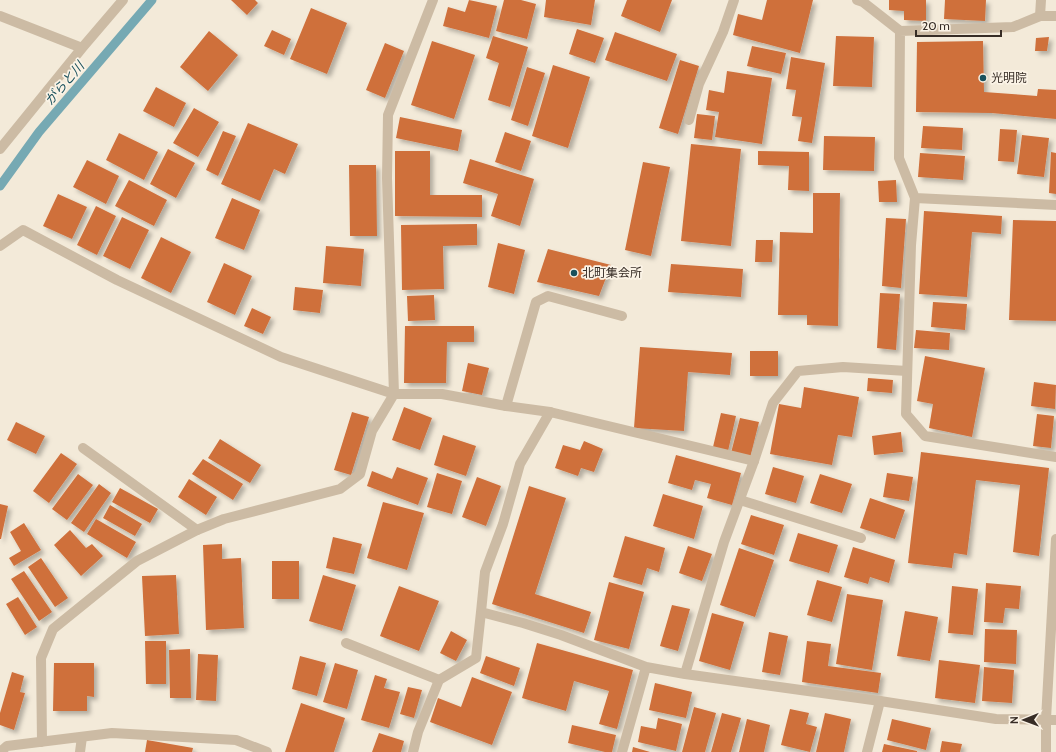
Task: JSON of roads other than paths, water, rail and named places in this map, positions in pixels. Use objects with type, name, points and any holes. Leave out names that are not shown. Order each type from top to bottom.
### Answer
[{"type":"street","points":[[0,149],[123,0]]},
{"type":"street","points":[[42,742],[40,658],[53,629],[137,561],[197,530],[224,519],[340,489],[360,474],[372,432],[394,394],[387,178],[388,115],[433,0]]},
{"type":"street","points":[[689,120],[699,84],[723,32],[734,0]]},
{"type":"street","points":[[857,0],[862,2],[900,30],[1013,27],[1040,16],[1056,16]]},
{"type":"street","points":[[1040,16],[1041,0]]},
{"type":"street","points":[[0,16],[82,48]]},
{"type":"street","points":[[900,30],[899,158],[915,198],[911,244],[906,414],[925,436],[1056,457]]},
{"type":"street","points":[[915,198],[1056,205]]},
{"type":"street","points":[[0,246],[23,230],[117,280],[281,357],[394,394],[442,394],[506,406],[550,412],[754,461]]},
{"type":"street","points":[[506,406],[536,302],[548,296],[622,316]]},
{"type":"street","points":[[685,674],[724,542],[774,403],[798,371],[843,367],[907,371]]},
{"type":"street","points":[[413,752],[418,732],[439,680],[476,658],[485,572],[503,524],[520,464],[550,412]]},
{"type":"street","points":[[83,448],[197,530]]},
{"type":"street","points":[[740,500],[861,538]]},
{"type":"street","points":[[1046,752],[1051,720],[1056,539]]},
{"type":"street","points":[[481,612],[561,635],[646,667],[996,719],[1051,720]]},
{"type":"street","points":[[346,643],[439,680]]},
{"type":"street","points":[[622,752],[646,667]]},
{"type":"street","points":[[867,752],[880,701]]},
{"type":"street","points":[[4,750],[42,742],[112,732],[236,740],[267,752]]},
{"type":"street","points":[[80,752],[82,737]]},
{"type":"waterway","name":"がらと川","points":[[0,186],[39,132],[152,0]]},
{"type":"place","name":"光明院","points":[[983,78]]},
{"type":"place","name":"北町集会所","points":[[574,273]]}]
